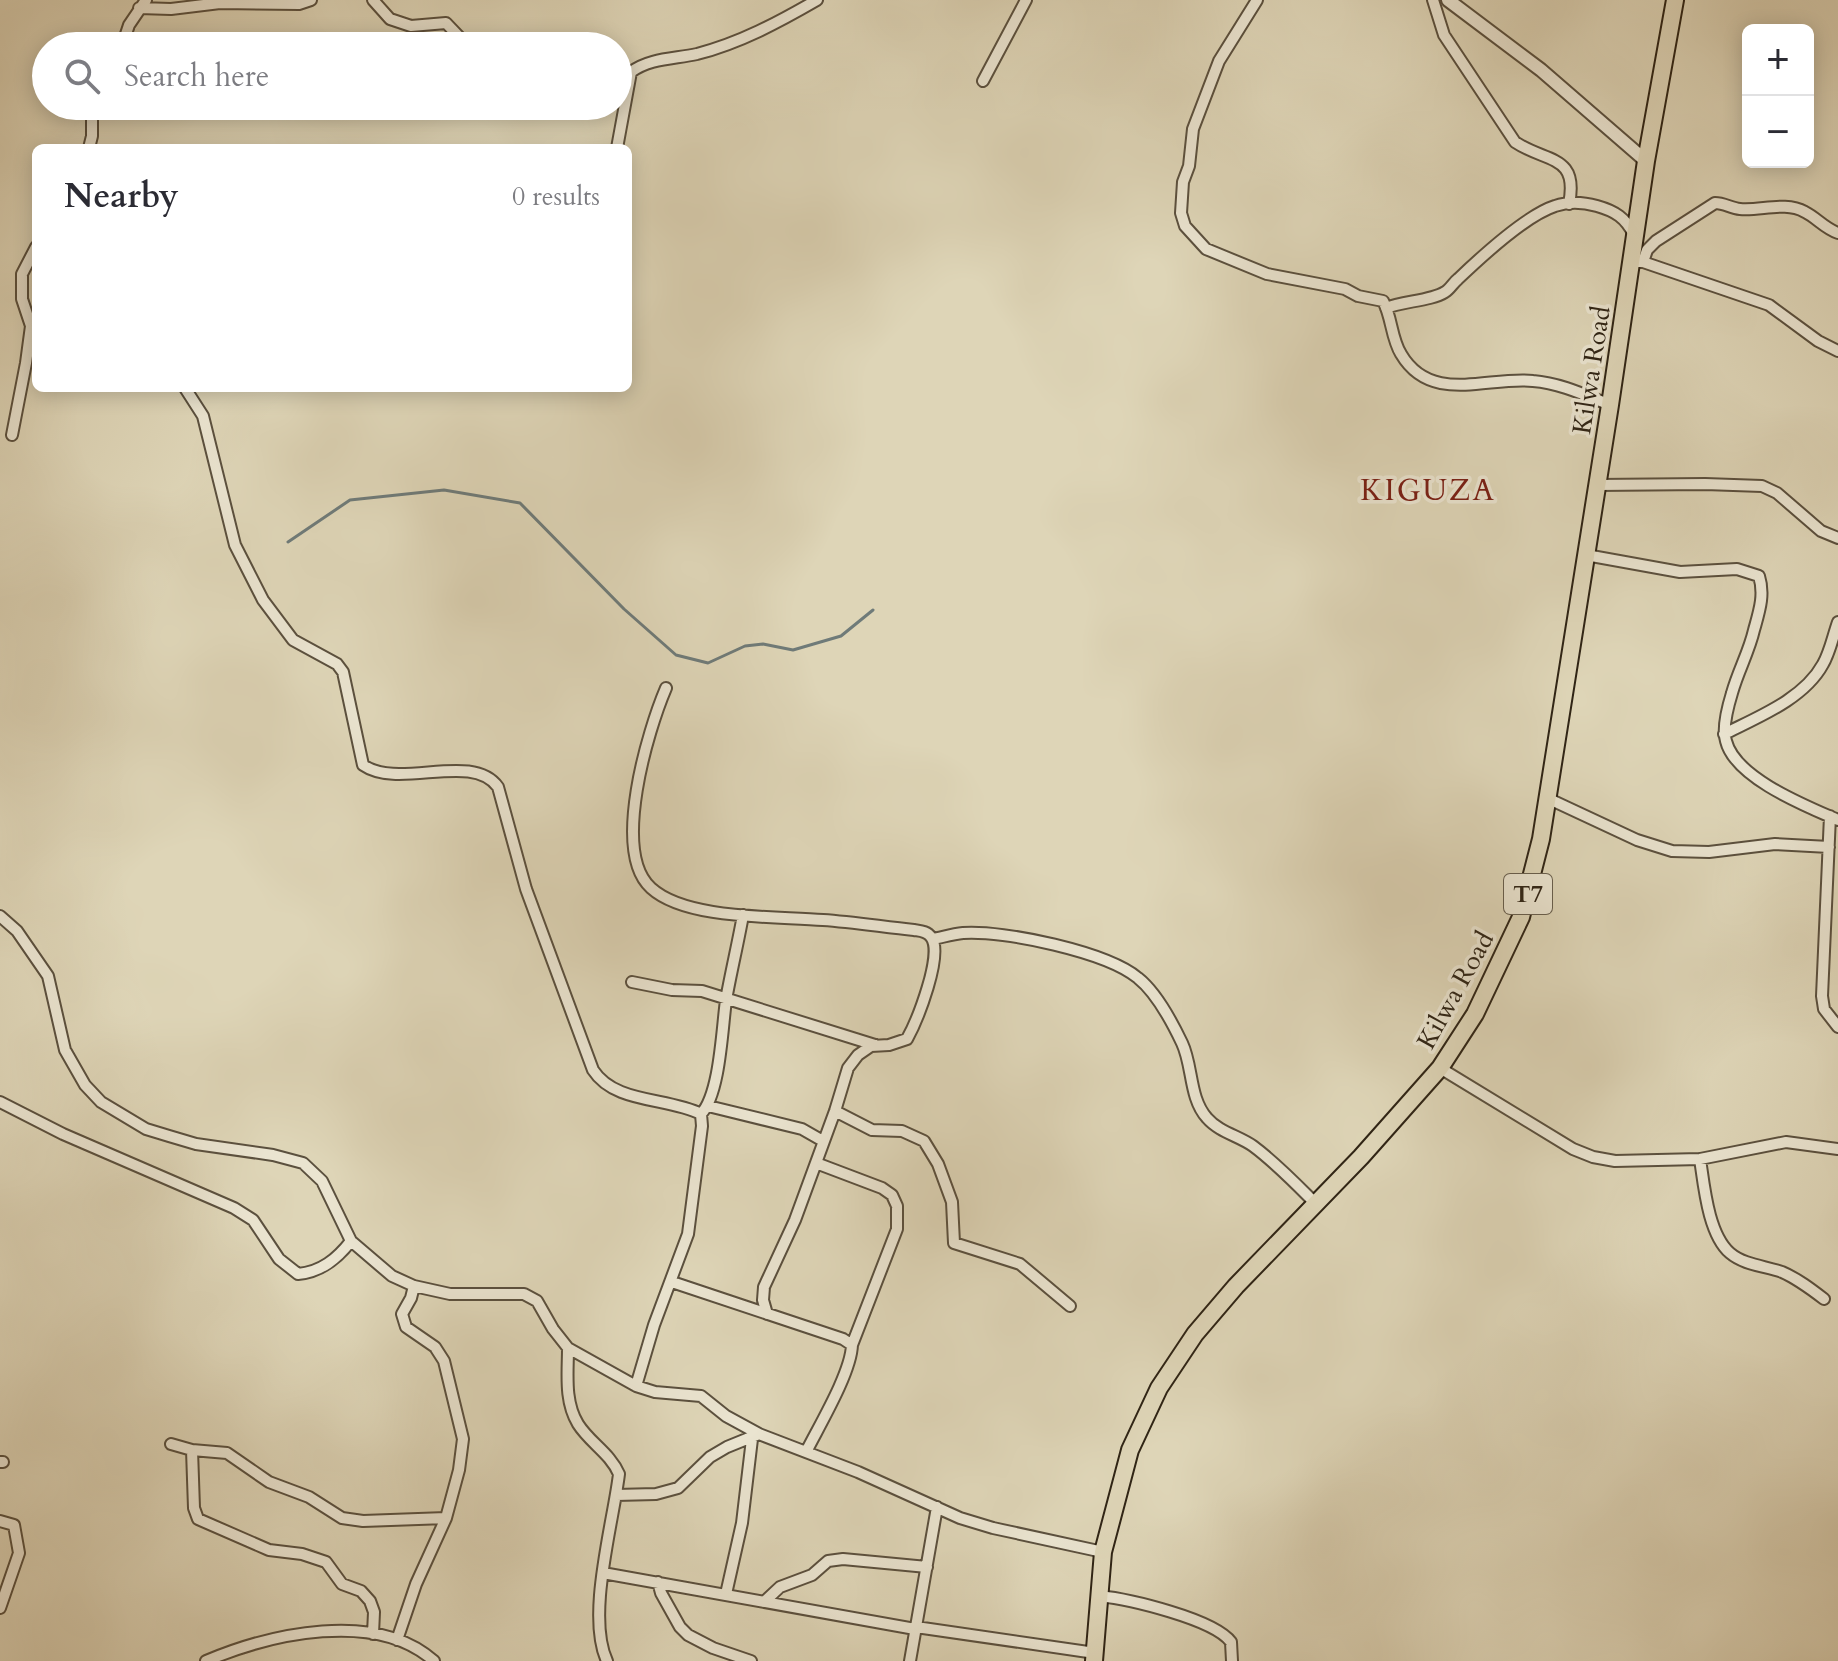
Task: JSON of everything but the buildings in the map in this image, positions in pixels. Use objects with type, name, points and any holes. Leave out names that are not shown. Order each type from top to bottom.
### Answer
[{"type":"highway","name":"Kilwa Road","points":[[1095,1657],[1103,1552],[1130,1450],[1159,1388],[1176,1359],[1236,1286],[1393,1123],[1440,1068],[1475,1014],[1521,917],[1541,839],[1610,405],[1637,262],[1634,235],[1675,0]]},
{"type":"street","points":[[127,32],[142,4],[171,9],[220,3],[299,4],[311,0]]},
{"type":"street","points":[[373,0],[390,19],[411,26],[446,23],[455,32]]},
{"type":"street","points":[[632,71],[668,58],[697,54],[764,30],[817,0]]},
{"type":"street","points":[[983,81],[1026,0]]},
{"type":"street","points":[[1257,0],[1219,61],[1193,129],[1189,166],[1183,182],[1181,213],[1185,226],[1199,244],[1267,274],[1377,298],[1386,308],[1401,354],[1412,367],[1437,383],[1471,385],[1532,380],[1561,386],[1610,405]]},
{"type":"street","points":[[1433,0],[1444,35],[1515,142],[1530,152],[1558,160],[1568,168],[1571,182],[1569,204]]},
{"type":"street","points":[[1448,0],[1541,70],[1646,161]]},
{"type":"street","points":[[90,144],[92,120]]},
{"type":"street","points":[[617,144],[620,120]]},
{"type":"street","points":[[1386,308],[1404,301],[1438,296],[1448,290],[1500,241],[1555,205],[1580,202],[1608,209],[1622,217],[1634,235]]},
{"type":"street","points":[[1838,233],[1796,209],[1741,209],[1715,203],[1656,241],[1637,262],[1769,305],[1818,341],[1838,351]]},
{"type":"street","points":[[12,435],[31,326],[22,299],[22,274],[32,255]]},
{"type":"street","points":[[188,392],[203,416],[235,545],[263,600],[286,632],[293,640],[337,664],[343,672],[363,765],[381,774],[468,772],[486,775],[498,787],[540,931],[584,1052],[600,1080],[609,1087],[634,1096],[802,1129],[823,1141]]},
{"type":"street","points":[[1597,485],[1762,486],[1777,493],[1821,531],[1838,538]]},
{"type":"street","points":[[1586,555],[1654,568],[1698,572],[1737,569],[1759,576],[1761,603],[1747,657],[1731,695],[1724,734],[1732,756],[1747,770],[1774,789],[1834,818],[1829,847],[1822,996],[1824,1009],[1838,1027]]},
{"type":"street","points":[[1724,734],[1780,704],[1812,680],[1824,663],[1838,622]]},
{"type":"street","points":[[632,982],[672,990],[702,991],[875,1045],[889,1045],[907,1039],[935,953],[933,939],[927,933],[688,907],[669,902],[648,886],[637,864],[634,835],[641,766],[654,717],[666,688]]},
{"type":"street","points":[[1547,798],[1637,840],[1672,851],[1709,852],[1775,844],[1829,847]]},
{"type":"street","points":[[636,1386],[690,1222],[704,1110],[719,1059],[743,915]]},
{"type":"street","points":[[0,916],[17,931],[48,976],[57,1006],[62,1041],[85,1085],[101,1102],[146,1129],[169,1136],[196,1144],[303,1163],[322,1181],[351,1241],[379,1267],[414,1286],[465,1296],[524,1294],[537,1301],[568,1348],[636,1386],[655,1392],[701,1396],[756,1436],[806,1452],[977,1524],[1103,1552]]},
{"type":"street","points":[[933,939],[964,933],[1004,936],[1078,952],[1127,969],[1154,996],[1184,1046],[1190,1075],[1206,1117],[1217,1127],[1251,1144],[1316,1204]]},
{"type":"street","points":[[767,1314],[763,1300],[764,1287],[795,1220],[848,1068],[858,1055],[875,1045]]},
{"type":"street","points":[[1440,1068],[1573,1149],[1593,1157],[1615,1161],[1700,1159],[1786,1142],[1838,1149]]},
{"type":"street","points":[[0,1102],[63,1134],[234,1208],[253,1220],[279,1259],[298,1274],[321,1269],[351,1241]]},
{"type":"street","points":[[835,1111],[872,1130],[902,1131],[924,1141],[938,1164],[952,1202],[954,1243],[1020,1264],[1070,1306]]},
{"type":"street","points":[[1700,1159],[1708,1208],[1720,1241],[1729,1253],[1783,1273],[1824,1299]]},
{"type":"street","points":[[806,1452],[849,1361],[852,1345],[897,1229],[897,1206],[892,1195],[882,1188],[816,1163]]},
{"type":"street","points":[[672,1282],[843,1339],[852,1345]]},
{"type":"street","points":[[397,1640],[420,1574],[446,1518],[459,1470],[463,1439],[444,1361],[435,1347],[403,1323],[402,1314],[414,1286]]},
{"type":"street","points":[[568,1348],[568,1394],[578,1425],[614,1463],[619,1474],[603,1573],[599,1633],[600,1646],[607,1661]]},
{"type":"street","points":[[616,1495],[656,1494],[678,1488],[710,1457],[756,1436]]},
{"type":"street","points":[[726,1594],[742,1523],[756,1436]]},
{"type":"street","points":[[171,1444],[192,1450],[227,1453],[269,1482],[309,1497],[342,1518],[363,1521],[446,1518]]},
{"type":"street","points":[[192,1450],[194,1508],[198,1519],[269,1550],[302,1554],[326,1562],[342,1584],[361,1591],[370,1601],[374,1612],[373,1634]]},
{"type":"street","points":[[910,1661],[937,1507]]},
{"type":"street","points":[[0,1521],[14,1525],[19,1553],[0,1608]]},
{"type":"street","points":[[764,1602],[777,1589],[812,1575],[828,1561],[843,1559],[927,1567]]},
{"type":"street","points":[[603,1573],[1095,1657]]},
{"type":"street","points":[[658,1582],[680,1627],[688,1635],[713,1648],[751,1661]]},
{"type":"street","points":[[1099,1596],[1129,1599],[1153,1606],[1222,1633],[1231,1642],[1232,1661]]},
{"type":"street","points":[[206,1661],[244,1645],[280,1636],[336,1632],[373,1634],[397,1640],[434,1661]]},
{"type":"waterway","points":[[288,542],[350,500],[444,490],[520,503],[624,609],[676,655],[708,663],[745,646],[763,644],[793,650],[841,636],[873,610]]},
{"type":"district","name":"KIGUZA","points":[[1428,490]]}]
